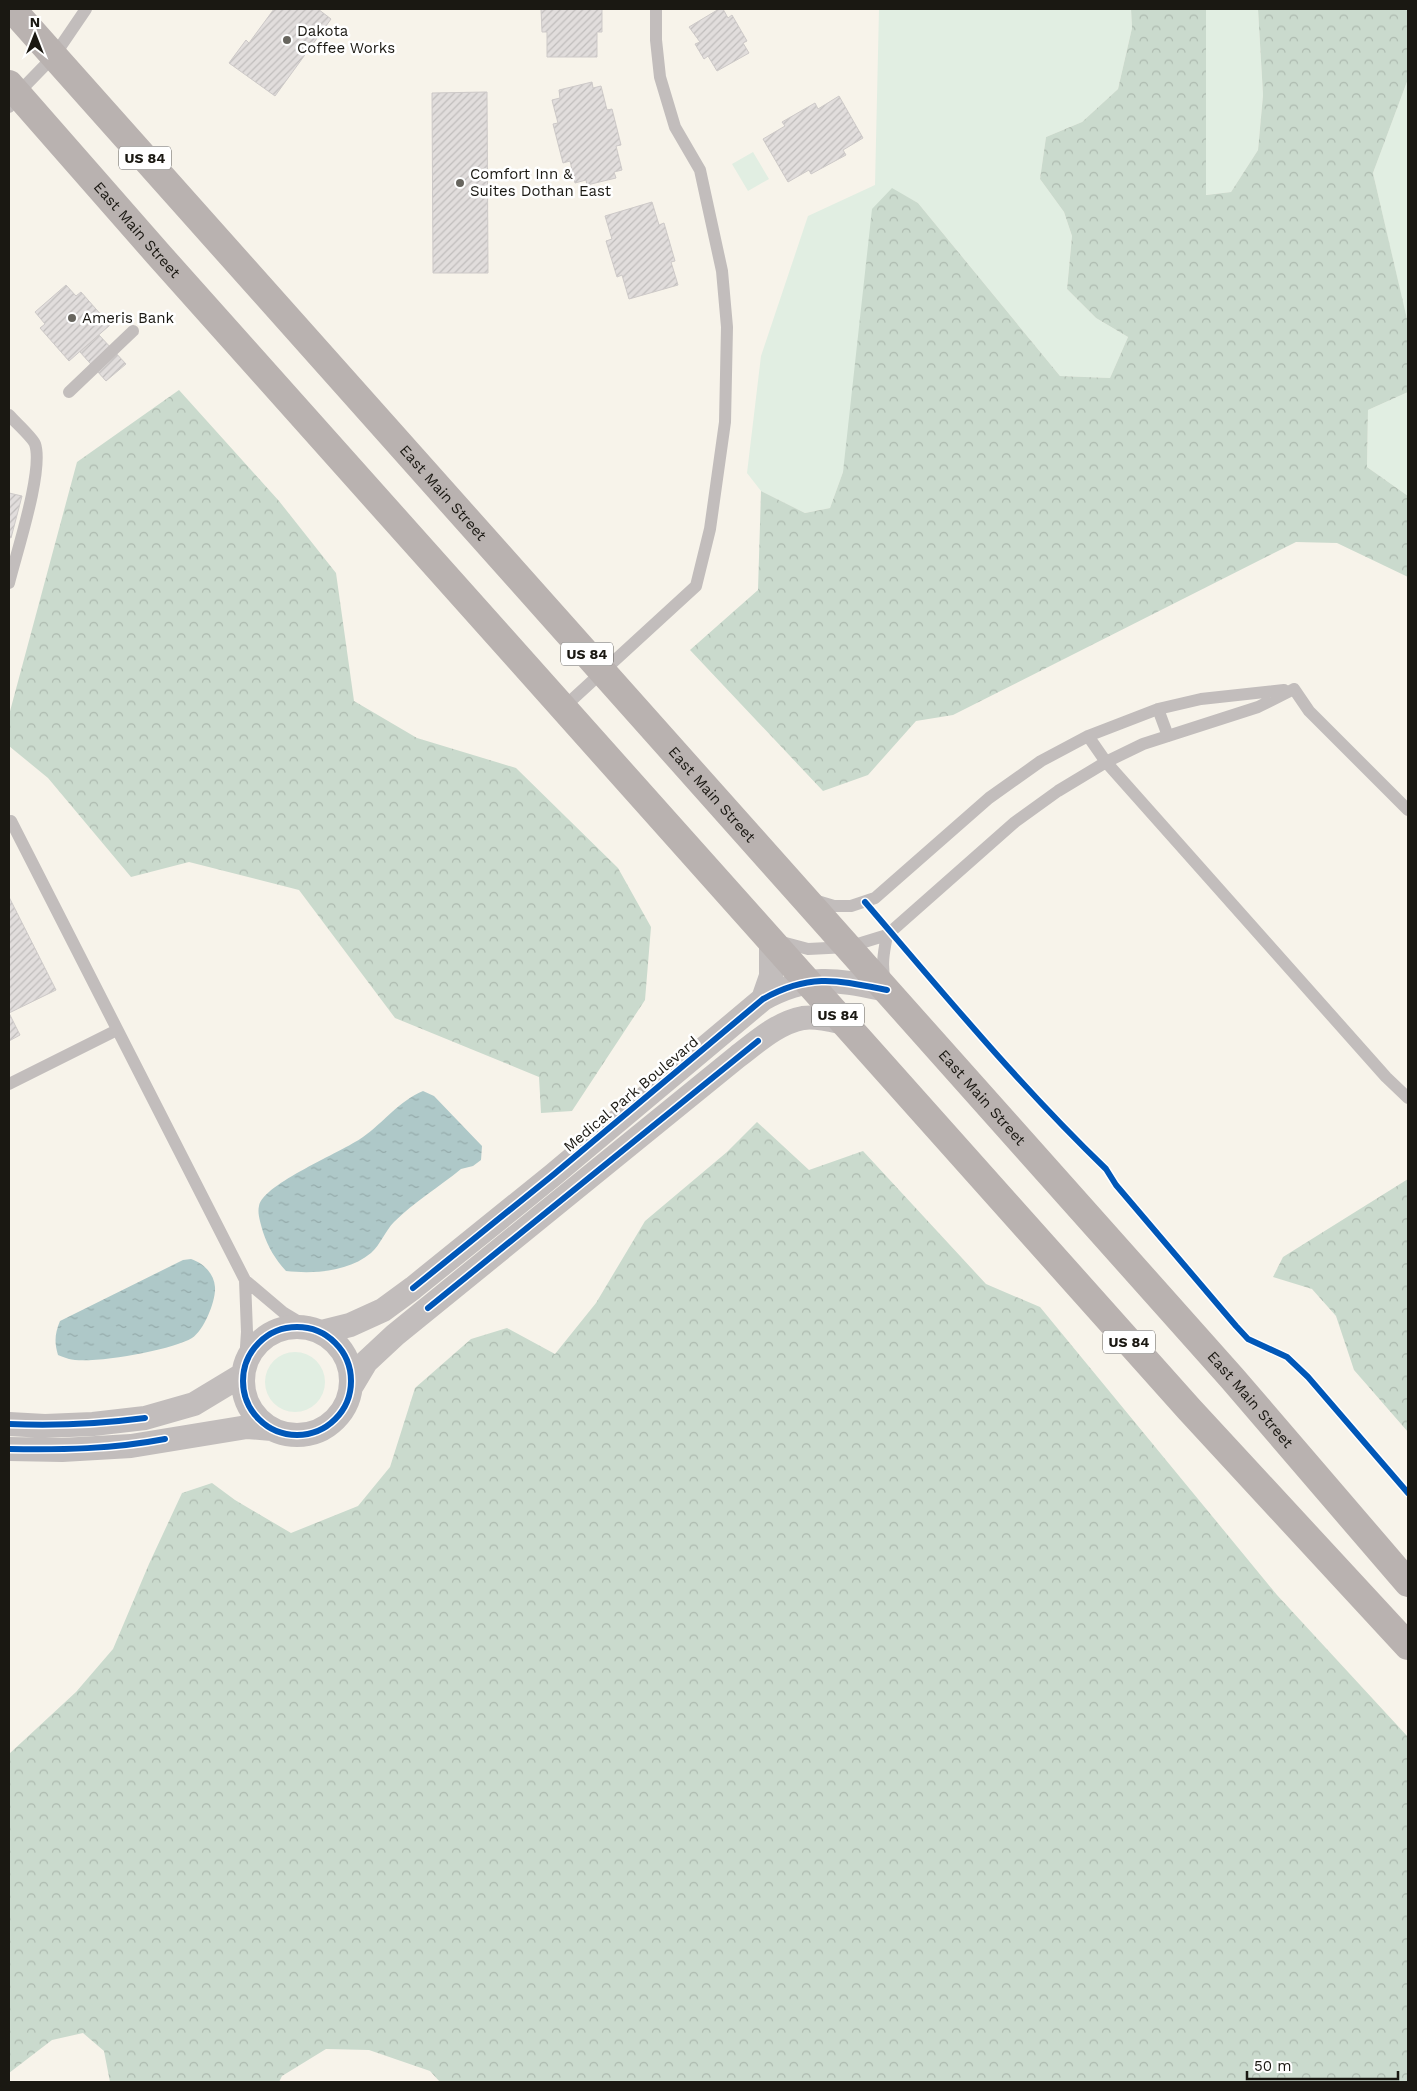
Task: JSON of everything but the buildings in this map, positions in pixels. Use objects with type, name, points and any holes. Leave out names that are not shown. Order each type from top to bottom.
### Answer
[{"type":"highway","name":"East Main Street","points":[[12,9],[1232,1378],[1408,1583]]},
{"type":"highway","name":"East Main Street","points":[[12,95],[158,254],[564,707],[1189,1409],[1408,1646]]},
{"type":"street","points":[[763,999],[771,976],[771,940]]},
{"type":"street","name":"Medical Park Boulevard","points":[[315,1330],[350,1325],[383,1310],[553,1175],[763,999],[778,990],[808,981],[840,981],[887,990]]},
{"type":"street","points":[[351,1387],[366,1362],[395,1335],[737,1057],[777,1028],[802,1018],[819,1018],[845,1023]]},
{"type":"street","points":[[9,1448],[62,1450],[131,1446],[247,1427],[298,1435],[310,1434],[323,1429],[342,1411],[351,1387],[351,1374],[342,1350],[332,1340],[315,1330],[296,1326],[283,1328],[270,1333],[251,1350],[243,1369],[242,1388],[252,1413],[272,1430]]},
{"type":"street","points":[[9,1424],[44,1426],[92,1424],[145,1418],[194,1404],[243,1369]]},
{"type":"lane","points":[[12,95],[54,56],[86,9]]},
{"type":"lane","points":[[564,707],[696,586],[710,529],[725,422],[727,327],[722,271],[700,170],[675,127],[660,77],[656,40],[656,9]]},
{"type":"lane","points":[[69,392],[132,331]]},
{"type":"lane","points":[[9,416],[34,444],[35,458],[35,482],[9,583]]},
{"type":"lane","points":[[805,898],[834,906],[851,906],[876,898],[989,798],[1041,761],[1088,736],[1158,710],[1200,700],[1294,689]]},
{"type":"lane","points":[[771,940],[808,949],[848,947],[887,935],[1015,822],[1058,791],[1106,762],[1143,744],[1258,707],[1294,689]]},
{"type":"lane","points":[[1294,689],[1309,712],[1408,810]]},
{"type":"lane","points":[[1158,710],[1168,736]]},
{"type":"lane","points":[[1088,736],[1106,762],[1386,1077],[1408,1098]]},
{"type":"lane","points":[[9,822],[11,820],[245,1280],[284,1313],[315,1330]]},
{"type":"lane","points":[[887,935],[883,971],[887,990]]},
{"type":"lane","points":[[9,1084],[117,1030]]},
{"type":"lane","points":[[553,1175],[569,1194]]},
{"type":"lane","points":[[243,1369],[247,1332],[245,1280]]},
{"type":"shaded area","points":[[879,9],[1131,9],[1132,28],[1118,89],[1082,122],[1046,137],[1040,179],[1064,212],[1072,236],[1067,289],[1096,318],[1128,337],[1110,378],[1060,376],[918,203],[892,189],[843,472],[830,508],[805,513],[761,491],[747,473],[761,356],[808,216],[875,185]]},
{"type":"shaded area","points":[[1206,9],[1258,9],[1263,95],[1258,150],[1231,192],[1205,195]]},
{"type":"shaded area","points":[[1408,79],[1408,320],[1407,320],[1373,173]]},
{"type":"shaded area","points":[[753,152],[769,179],[748,191],[732,164]]},
{"type":"shaded area","points":[[1408,392],[1408,496],[1367,467],[1368,410]]},
{"type":"shaded area","points":[[295,1352],[312,1357],[320,1365],[325,1382],[320,1399],[312,1407],[295,1412],[278,1407],[270,1399],[265,1382],[270,1365],[278,1357]]},
{"type":"green space","points":[[1131,9],[1206,9],[1206,195],[1231,192],[1258,150],[1263,95],[1258,9],[1408,9],[1408,79],[1373,173],[1408,320],[1408,392],[1368,410],[1367,467],[1408,496],[1408,577],[1337,543],[1296,542],[953,715],[916,721],[868,775],[823,791],[690,650],[758,590],[761,491],[805,513],[830,508],[843,472],[872,209],[892,188],[918,203],[1060,376],[1110,378],[1128,337],[1096,318],[1067,289],[1072,236],[1064,212],[1040,179],[1046,137],[1082,122],[1118,89],[1132,28]]},
{"type":"green space","points":[[179,390],[279,501],[336,573],[354,701],[417,738],[516,768],[618,868],[651,927],[645,1000],[572,1111],[541,1113],[539,1077],[395,1018],[299,890],[189,862],[131,877],[48,778],[9,746],[9,715],[77,462]]},
{"type":"green space","points":[[757,1122],[809,1170],[863,1151],[986,1284],[1040,1307],[1277,1595],[1408,1737],[1408,2082],[440,2082],[430,2071],[369,2050],[326,2049],[282,2076],[279,2082],[110,2082],[104,2051],[83,2033],[52,2040],[9,2073],[9,1754],[76,1692],[113,1649],[182,1493],[212,1483],[235,1500],[291,1533],[358,1506],[390,1467],[415,1388],[471,1339],[507,1328],[555,1354],[596,1303],[645,1221],[727,1152]]},
{"type":"green space","points":[[1408,1179],[1408,1432],[1354,1370],[1336,1316],[1312,1289],[1273,1277],[1283,1257]]},
{"type":"water","points":[[423,1091],[434,1096],[482,1146],[481,1160],[473,1166],[461,1169],[410,1208],[391,1226],[371,1253],[362,1259],[341,1268],[319,1272],[286,1271],[272,1253],[263,1232],[259,1206],[264,1197],[288,1178],[363,1137],[406,1100]]},
{"type":"water","points":[[191,1259],[207,1269],[213,1277],[215,1287],[214,1300],[208,1315],[201,1329],[192,1338],[182,1343],[150,1352],[112,1358],[80,1360],[58,1355],[56,1338],[60,1321],[183,1260]]},
{"type":"cycle path","points":[[865,902],[1013,1072],[1106,1169],[1116,1185],[1236,1326],[1248,1339],[1287,1357],[1308,1377],[1408,1493]]},
{"type":"cycle path","points":[[413,1288],[553,1175],[763,999],[795,985],[810,982],[838,982],[887,990]]},
{"type":"cycle path","points":[[428,1308],[758,1041]]},
{"type":"cycle path","points":[[297,1327],[318,1331],[335,1343],[347,1360],[351,1381],[347,1402],[335,1419],[318,1431],[297,1435],[276,1431],[259,1419],[247,1402],[243,1381],[247,1360],[259,1343],[276,1331],[297,1327]]},
{"type":"cycle path","points":[[9,1424],[77,1424],[145,1418]]},
{"type":"cycle path","points":[[9,1449],[87,1448],[165,1439]]},
{"type":"place","name":"Dakota Coffee Works","points":[[287,40]]},
{"type":"place","name":"Comfort Inn & Suites Dothan East","points":[[460,183]]},
{"type":"place","name":"Ameris Bank","points":[[72,318]]}]
